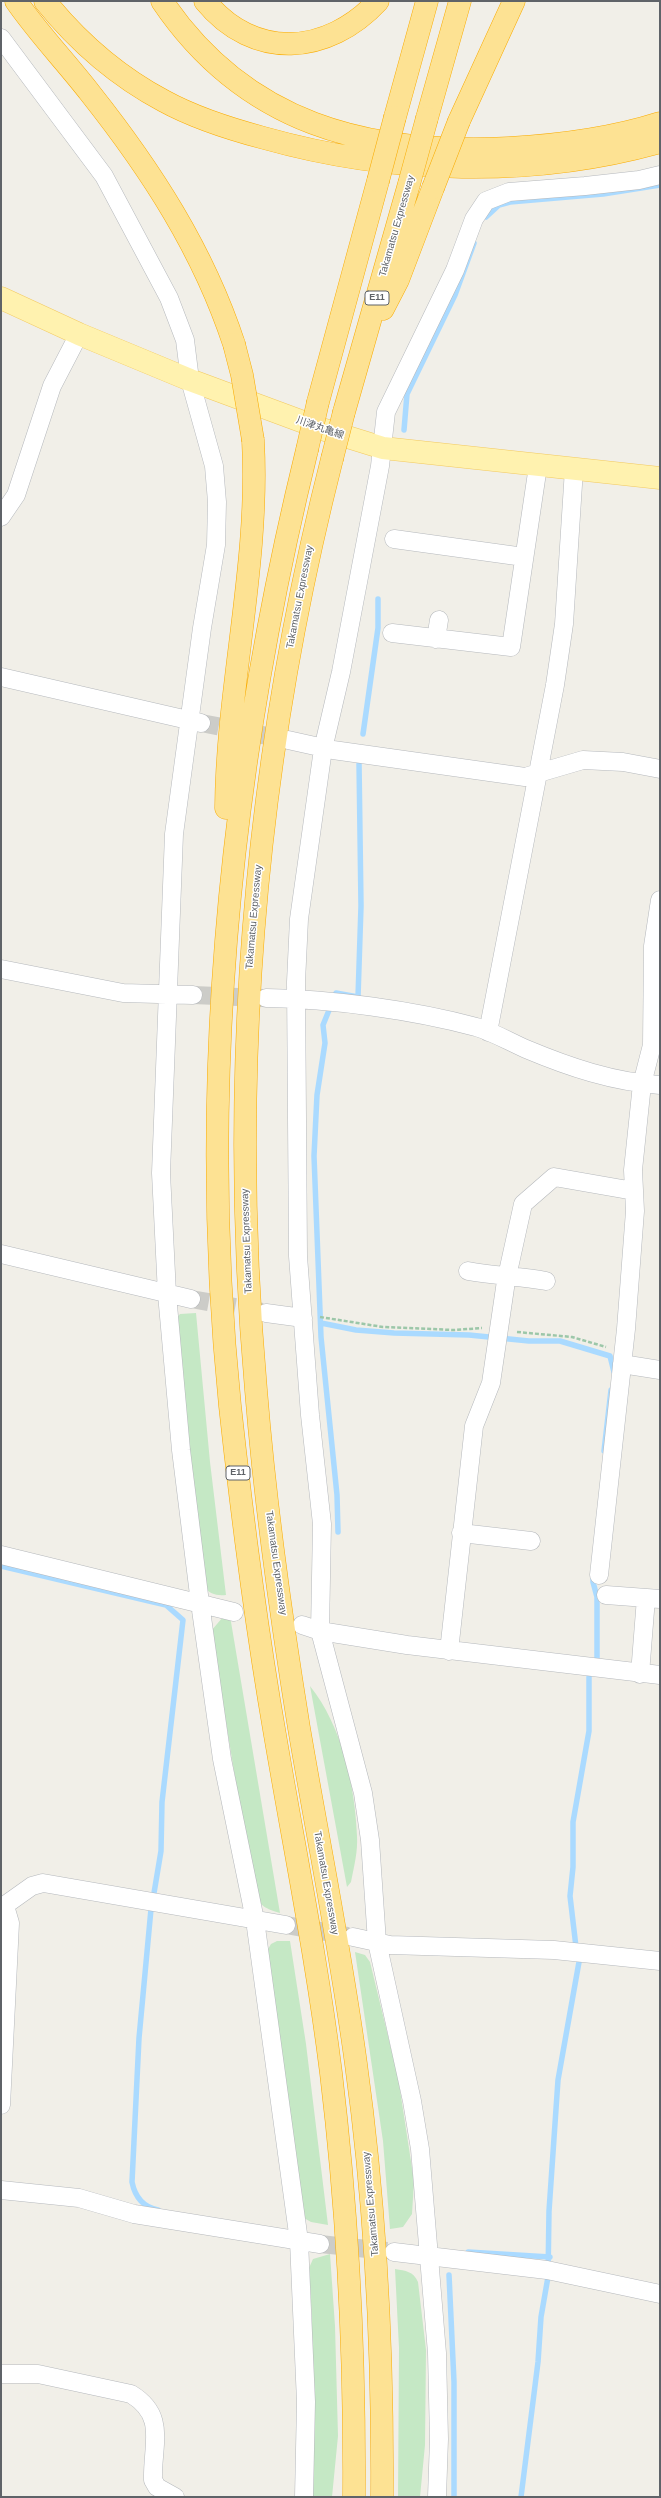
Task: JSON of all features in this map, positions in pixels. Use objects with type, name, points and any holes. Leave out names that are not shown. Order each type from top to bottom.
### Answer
[{"type":"highway","points":[[16,1],[112,121],[172,207],[207,273],[234,344],[244,381],[253,440],[254,514],[226,769],[221,985]]},
{"type":"highway","points":[[45,1],[77,39],[119,74],[148,92],[165,102],[219,125],[289,145],[360,159],[457,167],[526,165],[567,160],[605,155],[660,142]]},
{"type":"highway","points":[[162,1],[186,34],[204,53],[246,87],[291,114],[340,134],[403,144],[483,149],[584,141],[626,133],[660,123]]},
{"type":"highway","points":[[205,1],[222,17],[254,37],[272,43],[293,44],[333,35],[350,27],[378,1]]},
{"type":"highway","name":"E11","points":[[354,2497],[355,2394],[350,2278],[330,2068],[272,1721],[244,1529],[230,1400],[221,1276],[217,1147],[221,985],[241,782],[273,594],[318,402],[427,1]]},
{"type":"highway","name":"Takamatsu Expressway","points":[[382,2497],[383,2395],[377,2279],[368,2166],[356,2064],[299,1726],[271,1526],[256,1394],[247,1275],[244,1154],[248,985],[266,797],[281,694],[299,600],[344,412],[460,1]]},
{"type":"highway","points":[[364,343],[398,280],[459,122],[514,1]]},
{"type":"main road","name":"川津丸亀線","points":[[1,298],[79,334],[190,380],[318,427],[383,448],[538,466],[660,478]]},
{"type":"street","points":[[1,38],[78,139],[104,176],[169,298],[185,340],[190,380],[214,466],[217,502],[216,545],[202,628],[195,722],[174,834],[170,914],[169,996],[161,1173],[168,1294],[181,1450],[200,1603],[222,1759],[255,1920],[299,2241],[306,2402],[304,2497]]},
{"type":"street","points":[[437,2497],[439,2439],[437,2354],[418,2135],[377,1942],[370,1840],[363,1793],[320,1631],[322,1524],[310,1415],[303,1318],[297,1196],[299,919],[323,749],[340,672],[383,448],[386,412],[455,270],[474,219],[486,201],[509,192],[585,186],[660,175]]},
{"type":"street","points":[[1,517],[16,495],[52,386],[79,334]]},
{"type":"street","points":[[392,633],[511,647],[538,466]]},
{"type":"street","points":[[488,1032],[555,685],[564,624],[574,469]]},
{"type":"street","points":[[394,539],[524,557]]},
{"type":"street","points":[[436,639],[439,620]]},
{"type":"street","points":[[1,677],[195,722]]},
{"type":"street","points":[[288,740],[323,749],[525,777],[583,760],[623,762],[660,769]]},
{"type":"street","points":[[600,1575],[623,1359],[635,1211],[633,1170],[642,1084],[652,1046],[653,946],[660,900]]},
{"type":"street","points":[[1,970],[123,993],[169,996],[193,995]]},
{"type":"street","points":[[266,998],[298,999],[331,1003],[432,1017],[478,1027],[558,1062],[600,1076],[642,1084],[660,1085]]},
{"type":"street","points":[[449,1651],[474,1426],[490,1383],[507,1276],[522,1204],[554,1177],[634,1191]]},
{"type":"street","points":[[1,1254],[191,1299]]},
{"type":"street","points":[[468,1271],[526,1277],[546,1282]]},
{"type":"street","points":[[266,1313],[303,1318]]},
{"type":"street","points":[[623,1359],[660,1370]]},
{"type":"street","points":[[462,1533],[531,1541]]},
{"type":"street","points":[[1,1555],[234,1612]]},
{"type":"street","points":[[606,1595],[653,1598],[640,1674]]},
{"type":"street","points":[[302,1625],[320,1631],[449,1651],[640,1674],[660,1675]]},
{"type":"street","points":[[1,2105],[10,1923],[3,1907],[32,1886],[43,1883],[286,1925]]},
{"type":"street","points":[[353,1937],[390,1945],[554,1950],[660,1962]]},
{"type":"street","points":[[1,2190],[79,2198],[134,2214],[320,2244]]},
{"type":"street","points":[[394,2252],[550,2270],[660,2294]]},
{"type":"street","points":[[1,2374],[38,2374],[131,2394],[144,2402],[151,2411],[155,2423],[153,2480],[157,2487],[175,2497]]},
{"type":"path","points":[[324,1317],[383,1327],[454,1330],[474,1327],[498,1335],[572,1337],[623,1359]]},
{"type":"green space","points":[[196,1313],[210,1462],[226,1595],[213,1594],[203,1586],[174,1321],[180,1314]]},
{"type":"green space","points":[[230,1616],[280,1913],[264,1906],[254,1893],[211,1631],[223,1617]]},
{"type":"green space","points":[[310,1686],[331,1719],[345,1757],[350,1777],[356,1817],[357,1842],[356,1859],[351,1882],[347,1887]]},
{"type":"green space","points":[[277,1941],[290,1941],[306,2044],[328,2225],[311,2222],[304,2218],[267,1951],[271,1944]]},
{"type":"green space","points":[[355,1952],[365,1955],[370,1962],[398,2077],[414,2181],[412,2214],[403,2227],[390,2229],[383,2141]]},
{"type":"green space","points":[[330,2254],[335,2326],[338,2436],[332,2497],[312,2497],[312,2318],[309,2268],[313,2259]]},
{"type":"green space","points":[[395,2269],[406,2271],[414,2276],[418,2282],[426,2350],[425,2445],[420,2497],[398,2497],[399,2348]]},
{"type":"waterway","points":[[486,217],[499,205],[510,202],[603,194],[660,185]]},
{"type":"waterway","points":[[404,430],[407,394],[455,295],[474,243]]},
{"type":"waterway","points":[[363,734],[378,628],[378,599]]},
{"type":"waterway","points":[[338,1532],[337,1495],[321,1337],[314,1156],[317,1095],[325,1043],[323,1025],[336,993],[358,997],[361,906],[359,762]]},
{"type":"waterway","points":[[321,1323],[356,1330],[394,1333],[469,1335],[529,1341],[560,1341],[610,1356],[614,1372]]},
{"type":"waterway","points":[[604,1451],[611,1390]]},
{"type":"waterway","points":[[1,1566],[166,1605],[183,1620],[162,1802],[161,1851],[154,1893]]},
{"type":"waterway","points":[[593,1575],[593,1582],[597,1597],[597,1662]]},
{"type":"waterway","points":[[576,1947],[570,1896],[573,1867],[573,1822],[589,1731],[589,1677]]},
{"type":"waterway","points":[[151,1909],[139,2038],[132,2182],[135,2192],[140,2200],[144,2204],[158,2210]]},
{"type":"waterway","points":[[521,2497],[538,2362],[541,2317],[548,2277],[549,2211],[558,2080],[579,1962]]},
{"type":"waterway","points":[[468,2252],[550,2257]]},
{"type":"waterway","points":[[449,2275],[454,2382],[454,2497]]},
{"type":"tunnel","points":[[201,723],[288,740]]},
{"type":"tunnel","points":[[193,995],[263,998]]},
{"type":"tunnel","points":[[191,1299],[263,1312]]},
{"type":"tunnel","points":[[286,1925],[348,1936]]},
{"type":"tunnel","points":[[320,2244],[387,2251]]}]
